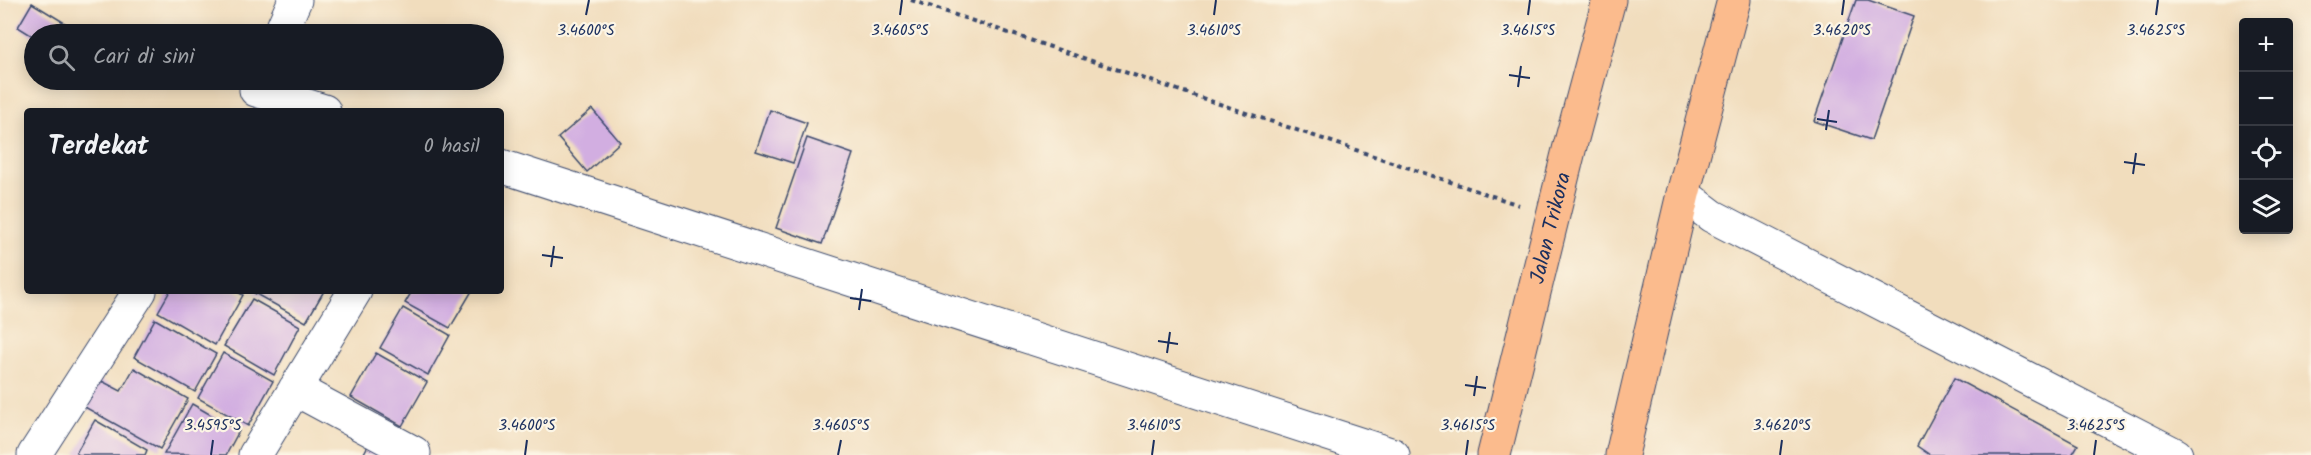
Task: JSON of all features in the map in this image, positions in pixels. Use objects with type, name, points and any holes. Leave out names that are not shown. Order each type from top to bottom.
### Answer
[{"type":"main road","name":"Jalan Trikora","points":[[1494,455],[1570,146],[1610,0]]},
{"type":"main road","points":[[1622,455],[1683,194],[1734,0]]},
{"type":"street","points":[[284,24],[295,0]]},
{"type":"street","points":[[253,94],[311,108]]},
{"type":"street","points":[[504,167],[1393,455]]},
{"type":"street","points":[[1683,194],[1712,216],[2176,455]]},
{"type":"street","points":[[34,455],[138,294]]},
{"type":"street","points":[[255,455],[353,294]]},
{"type":"street","points":[[295,389],[414,453]]},
{"type":"path","points":[[911,0],[1554,217]]},
{"type":"building","points":[[1856,0],[1868,0],[1914,16],[1871,140],[1814,121]]},
{"type":"building","points":[[32,3],[66,24],[24,24],[24,31],[18,27]]},
{"type":"building","points":[[592,109],[620,142],[587,172],[558,138]]},
{"type":"building","points":[[770,110],[807,123],[793,163],[756,151]]},
{"type":"building","points":[[807,138],[853,154],[822,244],[776,228]]},
{"type":"building","points":[[168,294],[243,295],[215,345],[158,312]]},
{"type":"building","points":[[256,294],[322,294],[306,322]]},
{"type":"building","points":[[410,294],[470,294],[450,328],[405,303]]},
{"type":"building","points":[[252,299],[300,326],[274,375],[224,346]]},
{"type":"building","points":[[403,308],[450,335],[428,375],[380,348]]},
{"type":"building","points":[[155,319],[216,354],[195,392],[134,357]]},
{"type":"building","points":[[223,353],[273,381],[248,426],[198,398]]},
{"type":"building","points":[[376,353],[427,382],[402,426],[351,397]]},
{"type":"building","points":[[134,368],[188,399],[160,449],[81,405],[96,378],[121,391]]},
{"type":"building","points":[[1954,378],[2078,445],[2072,455],[1930,455],[1917,446]]},
{"type":"building","points":[[192,404],[239,431],[226,455],[164,454]]},
{"type":"building","points":[[95,420],[147,450],[145,455],[79,455],[76,453]]},
{"type":"building","points":[[371,440],[397,455],[363,455]]}]
